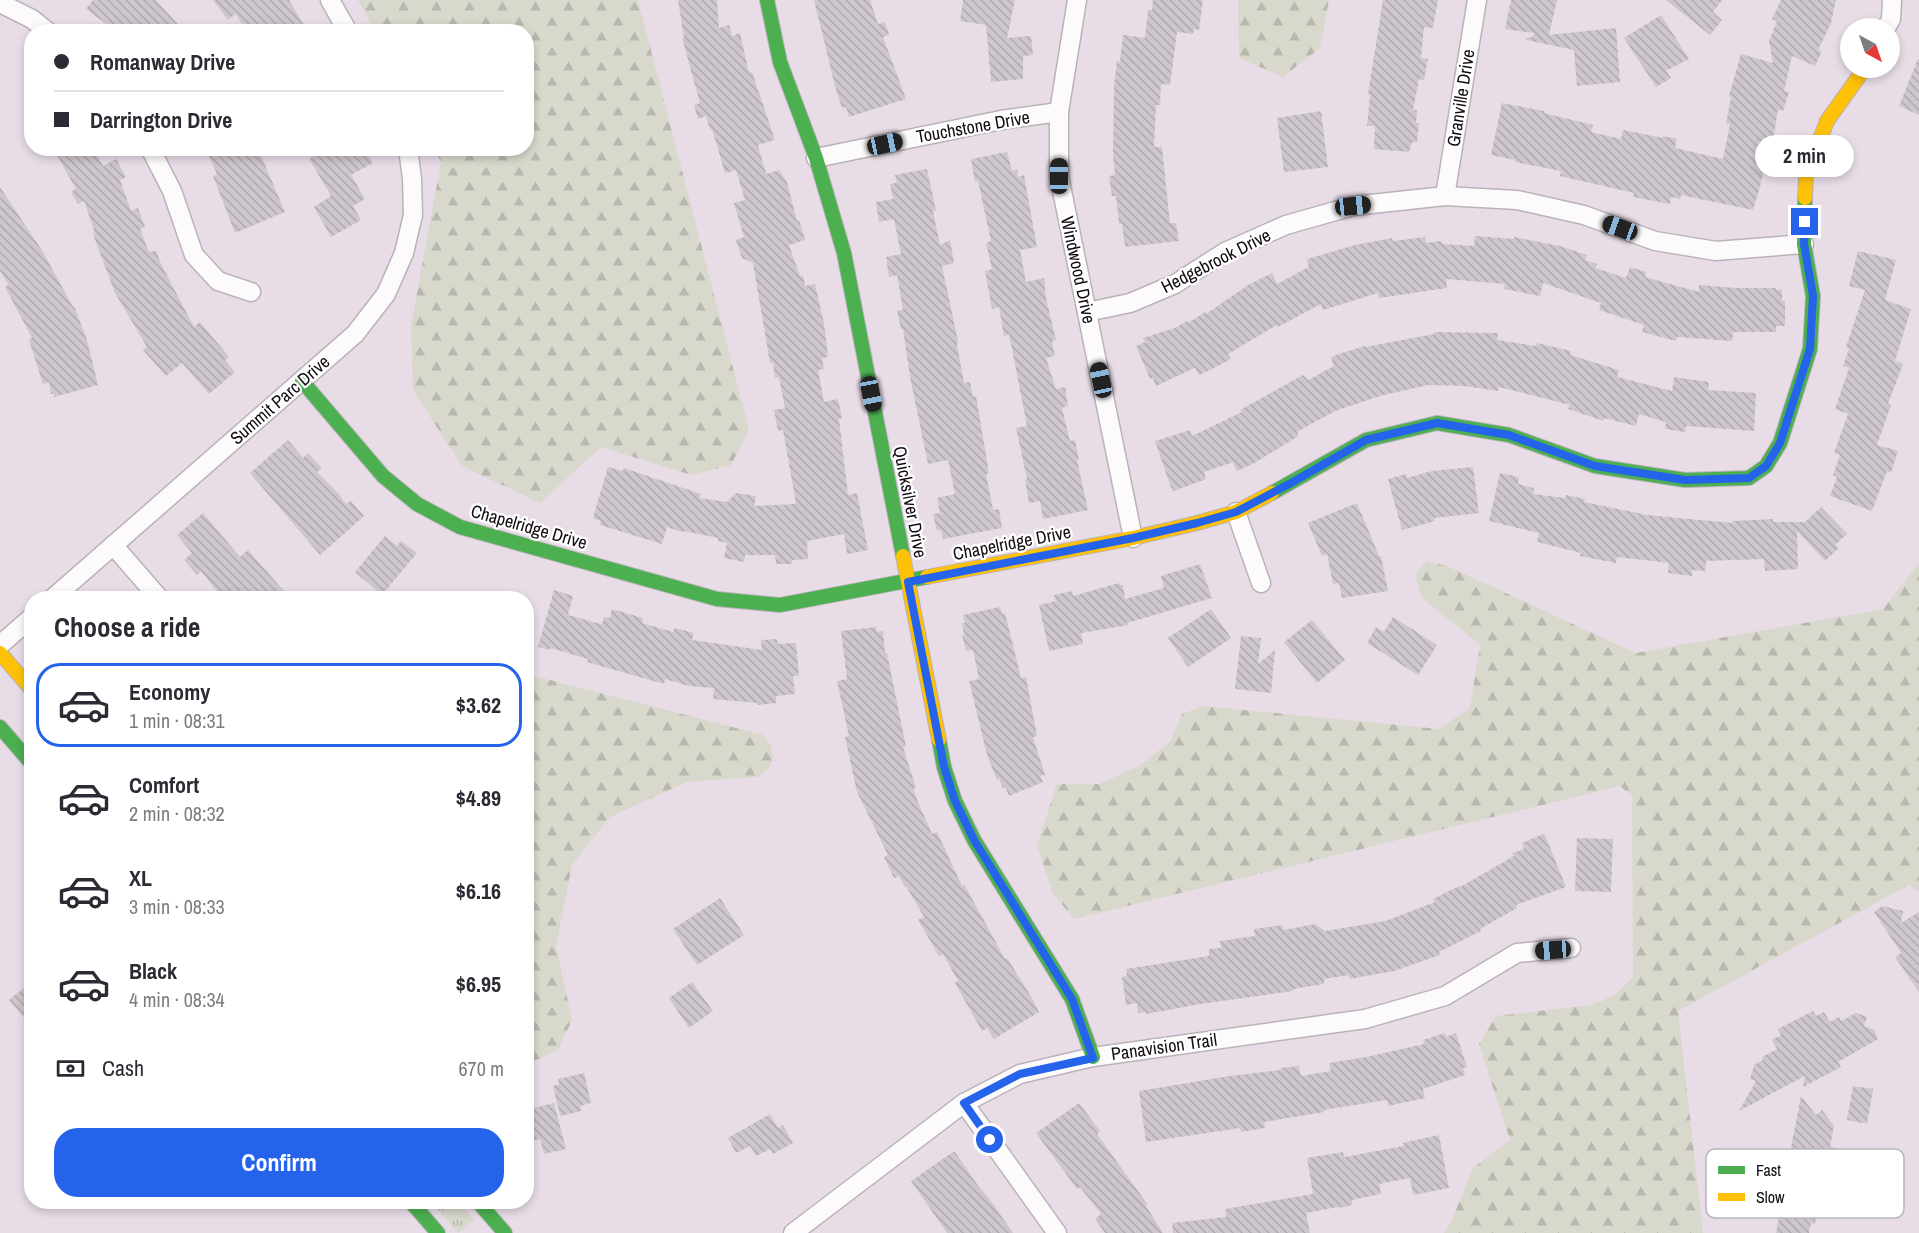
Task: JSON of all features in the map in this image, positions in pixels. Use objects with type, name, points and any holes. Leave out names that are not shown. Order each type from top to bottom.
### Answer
[{"type":"street","points":[[330,0],[344,24]]},
{"type":"street","name":"Quicksilver Drive","points":[[767,0],[780,62],[816,158],[844,253],[944,767],[955,801],[974,840],[1072,999],[1093,1058]]},
{"type":"street","name":"Windwood Drive","points":[[1077,0],[1059,112],[1059,176],[1133,538]]},
{"type":"street","name":"Granville Drive","points":[[1445,196],[1477,0]]},
{"type":"street","points":[[1891,18],[1892,0]]},
{"type":"street","points":[[0,3],[38,24]]},
{"type":"street","points":[[1804,244],[1806,176],[1827,121],[1858,78]]},
{"type":"street","name":"Touchstone Drive","points":[[816,158],[1001,120],[1059,112]]},
{"type":"street","points":[[154,156],[172,190],[194,255],[218,281],[251,292]]},
{"type":"street","name":"Summit Parc Drive","points":[[61,591],[356,334],[386,294],[404,253],[413,215],[409,156]]},
{"type":"street","name":"Hedgebrook Drive","points":[[1087,312],[1130,303],[1166,288],[1225,252],[1286,225],[1353,206],[1445,196],[1516,200],[1584,215],[1655,241],[1716,251],[1804,244]]},
{"type":"street","name":"Chapelridge Drive","points":[[302,381],[383,476],[417,504],[460,526],[717,599],[780,605],[1133,538],[1197,523],[1236,512],[1366,440],[1437,423],[1509,435],[1595,466],[1685,480],[1749,478],[1766,466],[1780,443],[1810,349],[1813,296],[1804,244]]},
{"type":"street","points":[[1236,512],[1261,583]]},
{"type":"street","points":[[113,545],[153,591]]},
{"type":"street","points":[[0,645],[24,624]]},
{"type":"street","points":[[0,653],[24,681]]},
{"type":"street","points":[[0,727],[24,755]]},
{"type":"street","name":"Panavision Trail","points":[[793,1233],[964,1103],[1020,1074],[1093,1058],[1365,1019],[1445,996],[1517,952],[1571,948]]},
{"type":"street","points":[[964,1103],[1057,1233]]},
{"type":"street","points":[[417,1209],[438,1233]]},
{"type":"street","points":[[484,1209],[506,1233]]},
{"type":"green space","points":[[358,0],[638,0],[749,430],[731,465],[691,475],[601,447],[540,503],[462,466],[413,390],[411,326],[441,162],[438,156],[534,156],[534,24],[371,24]]},
{"type":"green space","points":[[1238,0],[1329,0],[1320,48],[1283,77],[1239,58]]},
{"type":"green space","points":[[1427,561],[1447,566],[1636,653],[1883,609],[1919,563],[1919,892],[1909,885],[1678,1011],[1703,1233],[1444,1233],[1452,1220],[1473,1168],[1510,1140],[1479,1044],[1496,1016],[1591,1005],[1615,995],[1633,977],[1632,796],[1620,786],[1074,919],[1052,892],[1037,845],[1057,784],[1099,784],[1139,766],[1170,742],[1182,714],[1204,706],[1439,729],[1470,708],[1480,645],[1421,597],[1415,574]]},
{"type":"green space","points":[[534,676],[763,735],[771,746],[773,759],[768,769],[758,777],[687,782],[610,817],[572,865],[556,946],[572,1020],[558,1050],[534,1061]]},
{"type":"green space","points":[[437,1209],[465,1209],[474,1220],[458,1233]]},
{"type":"building","points":[[93,0],[156,0],[178,24],[106,24],[86,9]]},
{"type":"building","points":[[213,0],[289,0],[303,24],[242,24],[236,14],[228,20]]},
{"type":"building","points":[[678,0],[717,0],[719,28],[729,25],[732,36],[740,33],[749,73],[752,72],[775,140],[758,145],[766,174],[779,170],[787,182],[797,221],[799,220],[805,240],[789,245],[800,276],[803,275],[805,286],[815,284],[824,323],[828,357],[822,358],[824,369],[818,370],[824,402],[838,399],[842,418],[839,419],[848,495],[857,493],[868,550],[847,554],[844,534],[807,541],[808,559],[792,560],[792,564],[776,564],[775,555],[745,555],[744,562],[724,558],[727,543],[718,541],[718,538],[667,527],[662,544],[600,525],[601,521],[593,518],[608,467],[623,471],[624,468],[701,494],[699,498],[727,502],[736,493],[756,496],[754,506],[796,504],[783,430],[778,431],[774,410],[785,408],[779,377],[775,378],[773,363],[770,363],[753,263],[742,258],[736,240],[744,237],[734,203],[745,200],[736,170],[725,173],[706,116],[698,119],[694,105],[700,103],[682,38],[684,38]]},
{"type":"building","points":[[814,0],[870,0],[878,24],[885,22],[889,35],[883,37],[906,99],[849,117],[846,107],[842,108],[835,86]]},
{"type":"building","points":[[963,0],[1015,0],[1007,38],[1031,36],[1033,55],[1023,56],[1023,79],[991,82],[986,25],[960,21]]},
{"type":"building","points":[[1153,0],[1203,0],[1199,30],[1194,29],[1193,34],[1177,32],[1170,85],[1161,84],[1160,105],[1156,105],[1154,147],[1162,147],[1170,223],[1176,223],[1179,241],[1125,247],[1122,224],[1119,224],[1116,196],[1112,196],[1109,176],[1115,175],[1114,86],[1123,35],[1145,38],[1148,10],[1152,10]]},
{"type":"building","points":[[1383,0],[1438,0],[1433,28],[1424,27],[1421,58],[1428,59],[1424,80],[1419,79],[1413,110],[1417,110],[1416,123],[1419,123],[1417,142],[1412,142],[1409,152],[1374,149],[1375,126],[1367,126],[1370,95],[1368,94]]},
{"type":"building","points":[[1511,0],[1557,0],[1549,35],[1616,28],[1620,82],[1577,86],[1574,50],[1526,40],[1526,38],[1533,37],[1534,33],[1505,29]]},
{"type":"building","points":[[1666,0],[1722,0],[1713,12],[1722,20],[1710,35]]},
{"type":"building","points":[[1781,0],[1836,0],[1831,23],[1818,50],[1822,51],[1815,66],[1792,56],[1784,91],[1789,92],[1783,111],[1778,110],[1772,147],[1769,146],[1753,210],[1681,195],[1680,199],[1671,197],[1670,204],[1633,197],[1634,193],[1560,176],[1561,171],[1491,155],[1502,103],[1544,111],[1544,113],[1593,125],[1591,132],[1621,139],[1623,130],[1677,139],[1675,148],[1723,159],[1730,124],[1726,123],[1731,97],[1729,96],[1741,54],[1773,63],[1769,41],[1777,21],[1772,19]]},
{"type":"building","points":[[1661,15],[1689,59],[1666,71],[1671,78],[1656,87],[1624,38]]},
{"type":"building","points":[[1919,59],[1919,115],[1899,106]]},
{"type":"building","points":[[1321,111],[1328,167],[1284,172],[1277,118]]},
{"type":"building","points":[[1007,152],[1012,171],[1017,170],[1018,177],[1024,175],[1037,247],[1020,250],[1026,282],[1044,278],[1046,298],[1056,340],[1052,341],[1055,356],[1046,358],[1056,389],[1065,387],[1068,406],[1062,408],[1070,441],[1075,440],[1088,510],[1043,519],[1040,501],[1029,503],[1025,480],[1027,479],[1016,428],[1027,426],[1009,334],[1004,336],[999,307],[992,309],[985,271],[992,269],[986,243],[991,241],[971,159]]},
{"type":"building","points":[[57,156],[97,156],[103,166],[116,159],[126,177],[120,180],[131,211],[138,208],[145,227],[140,229],[149,252],[156,251],[194,327],[200,322],[229,357],[225,360],[235,372],[209,394],[182,363],[166,376],[143,350],[147,347],[115,293],[93,234],[95,233],[84,201],[78,204],[71,192],[76,189]]},
{"type":"building","points":[[209,156],[261,156],[285,212],[235,233],[213,176],[217,174]]},
{"type":"building","points":[[314,156],[369,156],[373,163],[351,175],[365,199],[353,206],[361,220],[331,237],[314,207],[331,196],[309,159]]},
{"type":"building","points":[[927,169],[940,245],[950,240],[954,263],[942,266],[958,341],[964,383],[970,382],[973,397],[976,396],[993,510],[999,509],[1002,528],[943,539],[941,530],[937,531],[933,514],[940,513],[937,498],[955,494],[948,460],[928,464],[910,377],[903,329],[901,329],[897,311],[903,310],[897,275],[889,277],[886,257],[901,254],[894,219],[879,222],[876,202],[893,199],[890,184],[897,183],[895,175]]},
{"type":"building","points":[[0,187],[43,252],[74,306],[87,340],[98,385],[54,397],[54,394],[51,394],[49,382],[43,384],[29,340],[32,338],[5,287],[9,285],[0,271]]},
{"type":"building","points":[[1475,236],[1514,239],[1514,237],[1560,246],[1587,255],[1585,260],[1597,264],[1595,268],[1626,278],[1630,267],[1646,272],[1645,277],[1699,292],[1699,285],[1782,289],[1782,301],[1785,301],[1785,326],[1776,326],[1776,332],[1733,332],[1732,341],[1677,337],[1676,341],[1642,332],[1644,325],[1599,310],[1601,303],[1543,283],[1540,296],[1504,289],[1505,284],[1446,279],[1447,288],[1379,298],[1378,293],[1323,310],[1321,304],[1278,327],[1277,325],[1228,354],[1231,359],[1210,370],[1199,375],[1195,368],[1156,386],[1153,378],[1150,379],[1136,346],[1145,342],[1143,338],[1175,328],[1187,321],[1188,323],[1205,312],[1206,314],[1248,285],[1272,273],[1277,284],[1309,267],[1307,259],[1355,245],[1392,238],[1393,241],[1425,237],[1426,243],[1441,241],[1442,244],[1474,246]]},
{"type":"building","points":[[1858,251],[1896,260],[1885,300],[1911,309],[1895,361],[1903,364],[1888,404],[1891,405],[1877,445],[1898,451],[1891,473],[1887,471],[1872,511],[1830,496],[1837,477],[1833,475],[1840,455],[1834,453],[1848,414],[1835,409],[1849,368],[1843,366],[1849,349],[1846,347],[1865,290],[1849,286]]},
{"type":"building","points":[[1434,332],[1498,333],[1497,340],[1536,346],[1537,343],[1571,351],[1570,355],[1619,370],[1617,377],[1672,391],[1674,377],[1709,382],[1708,390],[1756,393],[1754,431],[1686,426],[1685,432],[1665,429],[1666,422],[1639,414],[1636,426],[1604,418],[1604,421],[1568,409],[1570,405],[1499,387],[1498,391],[1464,386],[1428,385],[1380,396],[1335,411],[1297,432],[1297,437],[1253,464],[1237,471],[1233,462],[1204,472],[1206,479],[1174,491],[1171,488],[1155,441],[1190,430],[1192,436],[1242,412],[1240,410],[1303,375],[1308,380],[1334,366],[1331,357],[1365,346],[1434,334]]},
{"type":"building","points":[[288,440],[303,458],[308,453],[322,468],[317,472],[346,504],[351,501],[364,516],[320,555],[250,473]]},
{"type":"building","points":[[1473,467],[1479,513],[1434,518],[1435,521],[1402,530],[1388,479],[1406,474],[1407,478],[1432,471]]},
{"type":"building","points":[[1500,473],[1519,477],[1518,484],[1534,488],[1533,494],[1565,498],[1566,495],[1585,499],[1584,502],[1647,515],[1732,523],[1732,521],[1773,519],[1773,522],[1805,522],[1821,507],[1847,534],[1835,545],[1839,548],[1825,561],[1797,531],[1798,569],[1765,571],[1764,559],[1706,561],[1705,571],[1692,570],[1692,576],[1668,573],[1669,563],[1617,557],[1616,563],[1580,556],[1581,553],[1537,542],[1539,533],[1489,521]]},
{"type":"building","points":[[1357,503],[1379,556],[1381,556],[1388,591],[1342,598],[1339,583],[1333,584],[1327,554],[1322,556],[1308,523]]},
{"type":"building","points":[[203,513],[240,557],[248,550],[284,591],[217,591],[201,571],[197,575],[184,560],[192,553],[177,535]]},
{"type":"building","points":[[385,536],[397,546],[401,541],[417,553],[385,591],[377,591],[355,572]]},
{"type":"building","points":[[1200,564],[1212,598],[1127,623],[1128,625],[1081,633],[1083,644],[1049,651],[1039,605],[1056,601],[1054,595],[1072,591],[1073,596],[1119,583],[1123,585],[1125,599],[1164,588],[1161,576]]},
{"type":"building","points":[[554,590],[573,596],[568,615],[597,623],[602,624],[604,617],[610,618],[612,609],[643,618],[642,623],[673,632],[675,628],[694,633],[692,640],[762,650],[761,640],[777,639],[778,644],[796,643],[799,676],[793,676],[795,694],[776,696],[776,703],[758,705],[758,703],[713,699],[714,688],[689,686],[665,679],[664,684],[587,662],[588,659],[551,648],[548,650],[538,647]]},
{"type":"building","points":[[1000,607],[1002,614],[1005,613],[1021,678],[1026,677],[1037,736],[1033,737],[1045,775],[1040,776],[1043,782],[1009,796],[999,779],[997,780],[987,755],[969,681],[979,679],[973,650],[966,651],[962,635],[964,635],[962,623],[965,623],[963,615]]},
{"type":"building","points":[[1211,609],[1231,638],[1188,667],[1168,638]]},
{"type":"building","points":[[1393,617],[1437,645],[1418,675],[1367,643],[1376,627],[1384,632]]},
{"type":"building","points":[[1312,620],[1345,660],[1317,683],[1284,642]]},
{"type":"building","points":[[876,627],[877,632],[883,631],[885,653],[887,653],[906,747],[903,747],[916,788],[913,789],[921,809],[932,834],[937,832],[962,886],[964,884],[1005,959],[1007,958],[1039,1012],[994,1039],[987,1028],[982,1031],[955,983],[958,981],[943,954],[939,956],[918,920],[924,917],[906,886],[899,876],[894,878],[884,857],[888,855],[857,792],[845,737],[849,736],[837,681],[847,679],[841,631]]},
{"type":"building","points":[[1241,636],[1261,638],[1258,664],[1275,650],[1271,693],[1235,689]]},
{"type":"building","points":[[1543,834],[1566,887],[1516,905],[1517,908],[1480,929],[1481,931],[1439,952],[1440,955],[1394,971],[1349,979],[1349,975],[1324,979],[1324,984],[1293,989],[1293,991],[1146,1014],[1146,1012],[1138,1013],[1137,1003],[1126,1005],[1122,977],[1127,976],[1126,969],[1209,956],[1209,949],[1221,948],[1220,941],[1255,936],[1254,929],[1282,925],[1283,930],[1315,924],[1325,931],[1385,921],[1435,902],[1433,899],[1460,887],[1514,856],[1512,853],[1524,849],[1522,843]]},
{"type":"building","points":[[1577,838],[1613,839],[1611,892],[1575,891]]},
{"type":"building","points":[[720,898],[744,935],[697,965],[673,929]]},
{"type":"building","points":[[1882,906],[1903,911],[1901,923],[1919,912],[1919,992],[1895,957],[1901,953],[1874,912]]},
{"type":"building","points":[[692,982],[713,1011],[689,1028],[669,998]]},
{"type":"building","points":[[24,988],[24,1018],[9,1000]]},
{"type":"building","points":[[1813,1011],[1816,1016],[1824,1012],[1830,1022],[1839,1017],[1841,1021],[1856,1013],[1867,1017],[1864,1026],[1874,1030],[1878,1039],[1838,1062],[1841,1067],[1803,1087],[1805,1076],[1739,1111],[1756,1081],[1750,1079],[1754,1065],[1763,1060],[1762,1057],[1777,1049],[1772,1040],[1781,1035],[1778,1029]]},
{"type":"building","points":[[1445,1033],[1446,1037],[1456,1033],[1467,1067],[1463,1068],[1465,1075],[1423,1089],[1425,1098],[1388,1106],[1387,1100],[1323,1110],[1324,1112],[1264,1122],[1265,1128],[1241,1132],[1240,1128],[1146,1142],[1139,1091],[1299,1066],[1301,1076],[1331,1071],[1329,1063],[1424,1044],[1423,1040]]},
{"type":"building","points":[[584,1073],[591,1103],[580,1106],[581,1111],[560,1116],[553,1086],[559,1084],[558,1079]]},
{"type":"building","points":[[1853,1086],[1873,1089],[1867,1124],[1847,1120]]},
{"type":"building","points":[[1801,1096],[1816,1115],[1822,1110],[1834,1126],[1830,1147],[1839,1149],[1791,1149]]},
{"type":"building","points":[[554,1103],[566,1149],[544,1154],[540,1139],[534,1140],[534,1108]]},
{"type":"building","points":[[1079,1103],[1100,1131],[1097,1134],[1148,1205],[1146,1206],[1163,1233],[1105,1233],[1095,1219],[1101,1214],[1080,1187],[1077,1189],[1036,1133]]},
{"type":"building","points":[[770,1114],[778,1128],[783,1125],[793,1143],[773,1154],[770,1149],[756,1156],[750,1146],[736,1153],[728,1138]]},
{"type":"building","points":[[1439,1135],[1449,1188],[1413,1195],[1410,1178],[1379,1184],[1381,1194],[1352,1200],[1352,1205],[1306,1213],[1310,1233],[1173,1233],[1172,1223],[1226,1217],[1225,1209],[1313,1194],[1307,1158],[1343,1152],[1344,1157],[1404,1146],[1403,1143]]},
{"type":"building","points":[[953,1152],[1013,1233],[947,1233],[911,1181]]},
{"type":"building","points":[[1779,1218],[1816,1218],[1815,1224],[1811,1223],[1809,1233],[1776,1233]]},
{"type":"traffic: fast","points":[[767,0],[780,62],[816,158],[844,253],[903,556]]},
{"type":"traffic: fast","points":[[1272,493],[1366,440],[1437,423],[1509,435],[1595,466],[1685,480],[1749,478],[1766,466],[1780,443],[1810,349],[1813,296],[1804,244],[1805,198]]},
{"type":"traffic: fast","points":[[302,381],[383,476],[417,504],[460,527],[717,599],[780,605],[927,577]]},
{"type":"traffic: fast","points":[[0,727],[24,755]]},
{"type":"traffic: fast","points":[[939,740],[944,767],[955,801],[974,840],[1072,999],[1093,1057]]},
{"type":"traffic: fast","points":[[417,1209],[438,1233]]},
{"type":"traffic: fast","points":[[484,1209],[505,1233]]},
{"type":"traffic: slow","points":[[1805,198],[1806,176],[1827,121],[1858,78]]},
{"type":"traffic: slow","points":[[927,577],[1133,538],[1197,523],[1236,512],[1272,493]]},
{"type":"traffic: slow","points":[[903,556],[939,740]]},
{"type":"traffic: slow","points":[[0,653],[24,681]]},
{"type":"route","points":[[990,1140],[964,1103],[1020,1074],[1093,1058],[1072,999],[974,840],[955,801],[944,767],[908,582],[1133,538],[1236,512],[1366,440],[1437,423],[1509,435],[1595,466],[1685,480],[1749,478],[1766,466],[1780,443],[1810,349],[1813,296],[1804,244],[1805,222]]}]
